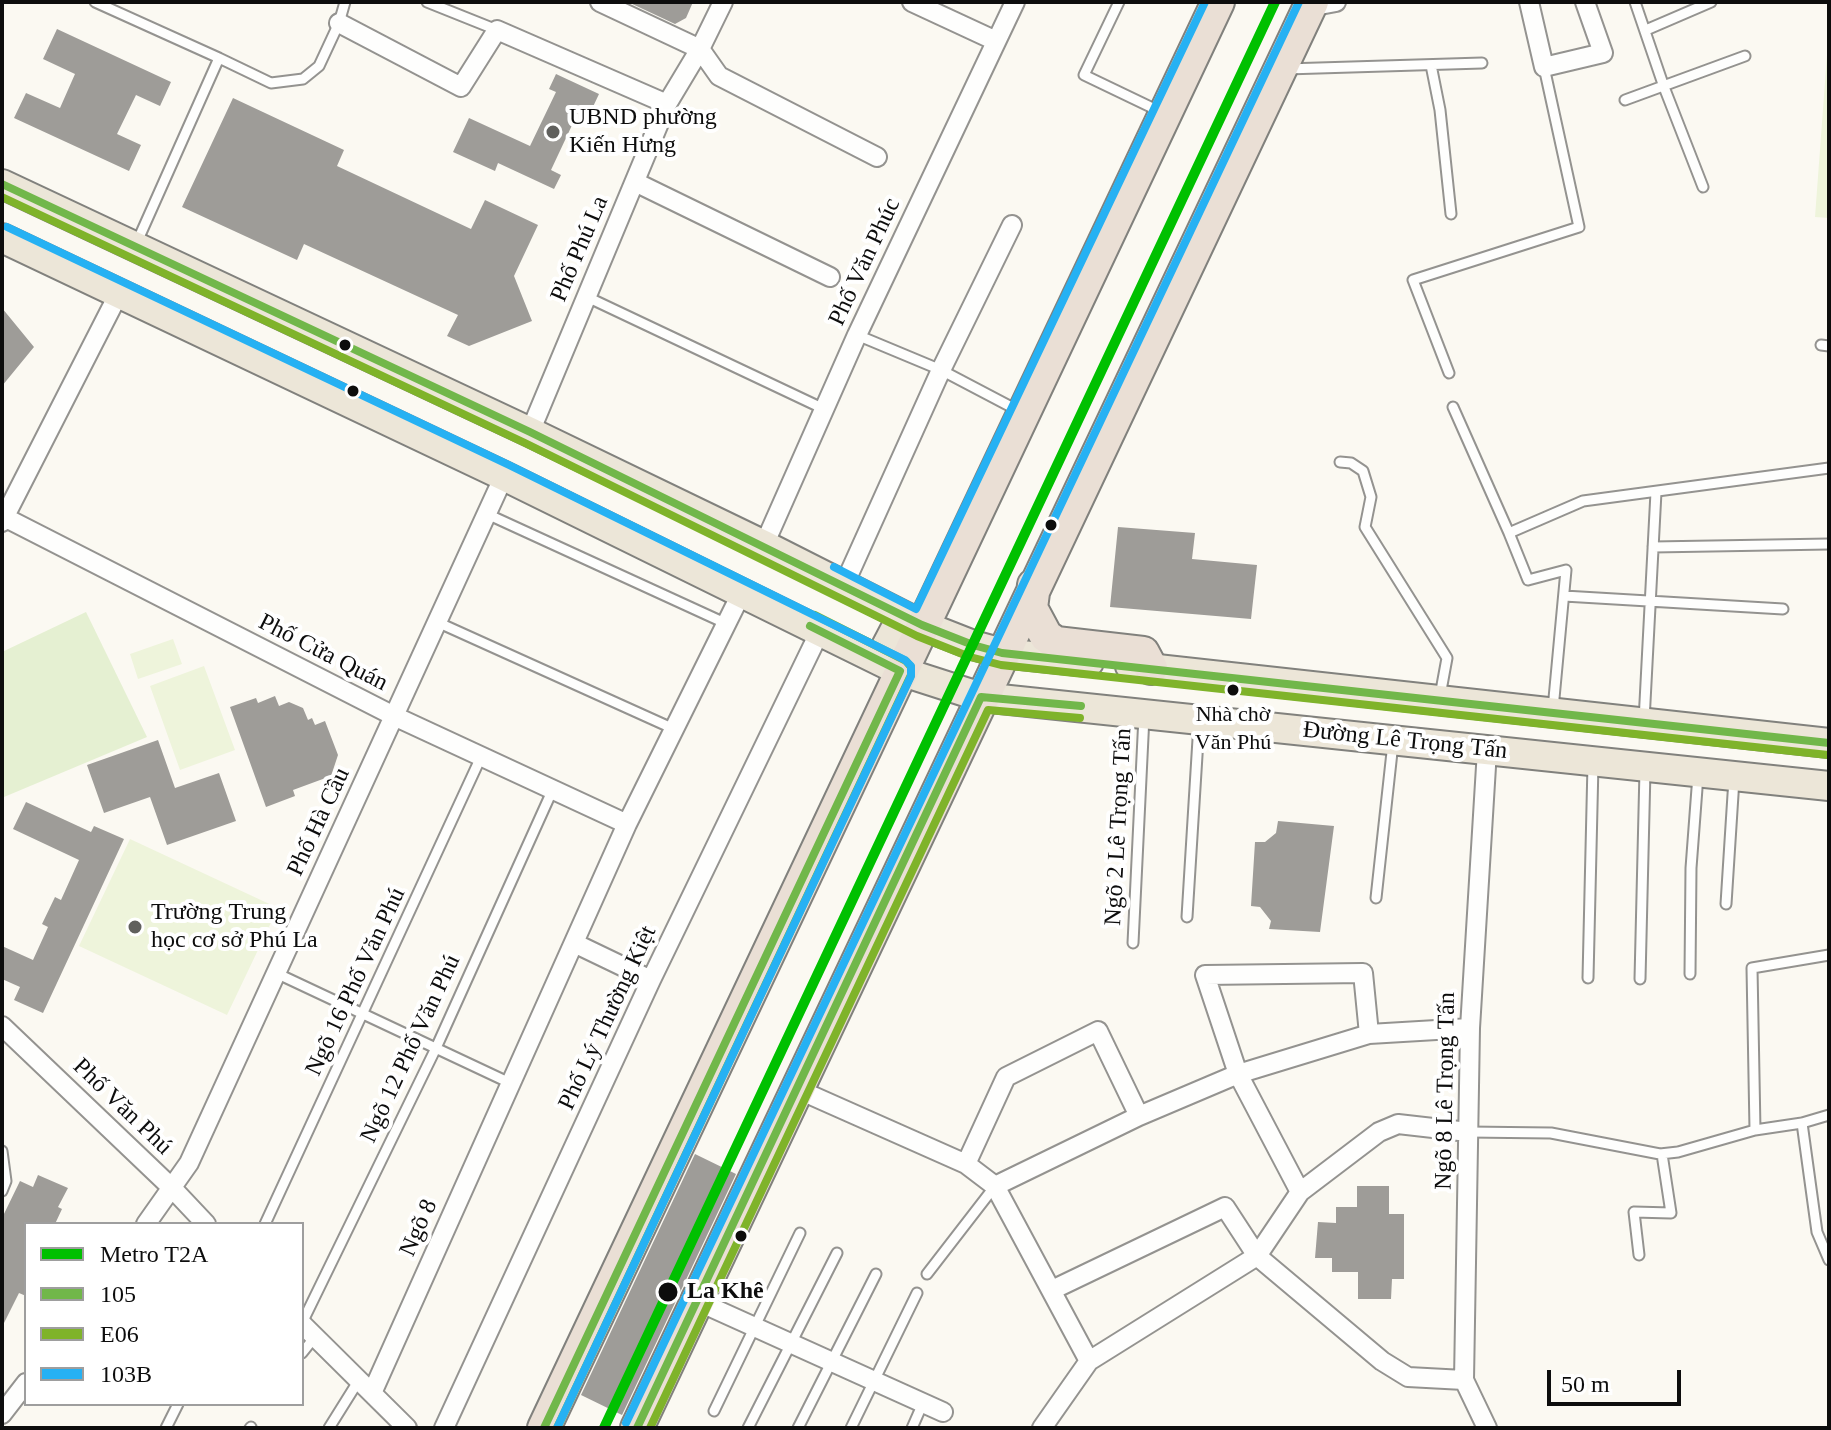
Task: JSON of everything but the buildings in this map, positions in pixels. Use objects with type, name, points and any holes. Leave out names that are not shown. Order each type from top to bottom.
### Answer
[{"type":"highway","points":[[544,1428],[890,665],[1022,412],[1218,2]]},
{"type":"highway","points":[[637,1428],[981,697],[1017,654],[1035,584],[1280,69],[1319,4]]},
{"type":"highway","points":[[1035,584],[1031,608],[1046,636],[1056,643],[1143,653],[1151,668]]},
{"type":"main road","name":"Đường Lê Trọng Tấn","points":[[2,184],[530,432],[912,620],[973,645],[1017,654],[1829,743]]},
{"type":"main road","name":"Đường Lê Trọng Tấn","points":[[2,238],[504,476],[890,665],[981,697],[1829,786]]},
{"type":"main road","points":[[1017,654],[1024,701]]},
{"type":"street","points":[[600,2],[700,49],[719,76],[877,157]]},
{"type":"street","name":"Phố Phú La","points":[[530,432],[667,104],[700,49],[723,2]]},
{"type":"street","points":[[912,2],[996,41]]},
{"type":"street","name":"Phố Văn Phúc","points":[[764,545],[857,335],[1015,2]]},
{"type":"street","points":[[1529,2],[1544,67],[1603,53],[1585,2]]},
{"type":"street","points":[[339,23],[461,87],[497,30],[667,104]]},
{"type":"street","points":[[635,182],[830,277]]},
{"type":"street","points":[[844,585],[941,370],[1012,225]]},
{"type":"street","points":[[3,518],[119,293]]},
{"type":"street","name":"Phố Hà Cầu","points":[[148,1222],[189,1163],[504,476]]},
{"type":"street","name":"Phố Cửa Quán","points":[[3,518],[394,716],[627,824]]},
{"type":"street","name":"Ngõ 8","points":[[366,1386],[510,1083],[627,824],[742,592]]},
{"type":"street","name":"Phố Lý Thường Kiệt","points":[[444,1428],[651,980],[820,631]]},
{"type":"street","name":"Ngõ 8 Lê Trọng Tấn","points":[[1487,750],[1470,1028],[1464,1380],[1487,1428]]},
{"type":"street","points":[[574,943],[651,980]]},
{"type":"street","points":[[1300,1192],[1238,1074],[1205,975],[1363,973],[1369,1034]]},
{"type":"street","name":"Phố Văn Phú","points":[[2,1026],[204,1222]]},
{"type":"street","points":[[995,1186],[1139,1116],[1238,1074],[1369,1034],[1470,1028]]},
{"type":"street","points":[[966,1164],[1006,1077],[1098,1031],[1139,1116]]},
{"type":"street","points":[[797,1089],[966,1164],[995,1186],[1089,1361]]},
{"type":"street","points":[[1042,1428],[1089,1361],[1257,1256],[1300,1192],[1379,1132],[1398,1124],[1468,1132]]},
{"type":"street","points":[[1052,1290],[1225,1207],[1257,1256],[1382,1361],[1408,1377],[1464,1380]]},
{"type":"street","points":[[697,1301],[943,1412]]},
{"type":"street","points":[[306,1328],[407,1428]]},
{"type":"street","points":[[2,1414],[24,1386]]},
{"type":"lane","points":[[95,2],[271,83],[303,79],[319,66],[345,2]]},
{"type":"lane","points":[[427,2],[497,30]]},
{"type":"lane","points":[[1119,2],[1084,75],[1165,113]]},
{"type":"lane","points":[[1635,2],[1703,187]]},
{"type":"lane","points":[[1646,30],[1711,2]]},
{"type":"lane","points":[[1625,100],[1745,56]]},
{"type":"lane","points":[[135,246],[219,58]]},
{"type":"lane","points":[[1280,69],[1482,63]]},
{"type":"lane","points":[[1431,65],[1440,110],[1451,214]]},
{"type":"lane","points":[[1449,373],[1413,280],[1579,227],[1544,67]]},
{"type":"lane","points":[[585,296],[825,409]]},
{"type":"lane","points":[[857,335],[941,370],[1022,412]]},
{"type":"lane","points":[[1453,407],[1528,580],[1566,570],[1552,713]]},
{"type":"lane","points":[[1340,462],[1351,463],[1363,471],[1371,497],[1365,527],[1447,658],[1439,700]]},
{"type":"lane","points":[[1509,533],[1583,501],[1829,468]]},
{"type":"lane","points":[[1644,722],[1656,492]]},
{"type":"lane","points":[[487,514],[727,624]]},
{"type":"lane","points":[[1653,547],[1829,544]]},
{"type":"lane","points":[[1564,596],[1783,609]]},
{"type":"lane","points":[[437,622],[674,729]]},
{"type":"lane","name":"Ngõ 2 Lê Trọng Tấn","points":[[1133,943],[1144,713]]},
{"type":"lane","points":[[1187,917],[1199,720]]},
{"type":"lane","points":[[1376,898],[1393,740]]},
{"type":"lane","name":"Ngõ 16 Phố Văn Phú","points":[[266,1222],[481,757]]},
{"type":"lane","points":[[1588,978],[1593,760]]},
{"type":"lane","points":[[1640,979],[1645,766]]},
{"type":"lane","points":[[1690,974],[1691,868],[1698,772]]},
{"type":"lane","points":[[1726,904],[1734,776]]},
{"type":"lane","name":"Ngõ 12 Phố Văn Phú","points":[[306,1328],[553,789]]},
{"type":"lane","points":[[1755,1130],[1752,968],[1829,955]]},
{"type":"lane","points":[[276,973],[510,1083]]},
{"type":"lane","points":[[1468,1132],[1551,1133],[1662,1154],[1829,1115]]},
{"type":"lane","points":[[1802,1123],[1817,1232],[1829,1260]]},
{"type":"lane","points":[[2,1151],[6,1181],[2,1191]]},
{"type":"lane","points":[[1639,1255],[1634,1212],[1671,1213],[1662,1154]]},
{"type":"lane","points":[[927,1274],[995,1186]]},
{"type":"lane","points":[[714,1411],[800,1233]]},
{"type":"lane","points":[[748,1428],[837,1253]]},
{"type":"lane","points":[[798,1428],[876,1274]]},
{"type":"lane","points":[[851,1428],[917,1293]]},
{"type":"lane","points":[[329,1428],[366,1386]]},
{"type":"lane","points":[[912,1428],[923,1403]]},
{"type":"lane","points":[[166,1428],[177,1406]]},
{"type":"green space","points":[[1829,28],[1829,218],[1815,217]]},
{"type":"green space","points":[[86,612],[147,737],[4,797],[2,652]]},
{"type":"green space","points":[[173,639],[182,664],[138,679],[130,654]]},
{"type":"green space","points":[[204,666],[235,750],[180,770],[150,686]]},
{"type":"green space","points":[[130,839],[278,908],[227,1015],[79,946]]},
{"type":"metro line","name":"T2A","points":[[604,1428],[1275,2]]},
{"type":"transit line","name":"103B","points":[[834,567],[916,609],[1205,2]]},
{"type":"transit line","name":"103B","points":[[626,1423],[1299,2]]},
{"type":"transit line","name":"105","points":[[2,184],[530,432],[922,625],[973,645],[1002,653],[1829,743]]},
{"type":"transit line","name":"E06","points":[[2,197],[525,443],[917,636],[970,657],[1001,665],[1828,755]]},
{"type":"transit line","name":"103B","points":[[7,227],[509,465],[905,660],[911,666],[911,676],[557,1428]]},
{"type":"transit line","name":"E06","points":[[557,1428],[911,675],[911,667],[906,661],[815,615]]},
{"type":"transit line","name":"105","points":[[544,1428],[900,671],[810,626]]},
{"type":"transit line","name":"105","points":[[637,1428],[981,697],[1081,706]]},
{"type":"transit line","name":"E06","points":[[650,1428],[988,710],[1080,718]]},
{"type":"place","name":"UBND phường Kiến Hưng","points":[[553,132]]},
{"type":"place","name":"Nhà chờ Văn Phú","points":[[1233,690]]},
{"type":"place","name":"Trường Trung học cơ sở Phú La","points":[[135,927]]},
{"type":"place","name":"La Khê","points":[[668,1292]]}]
